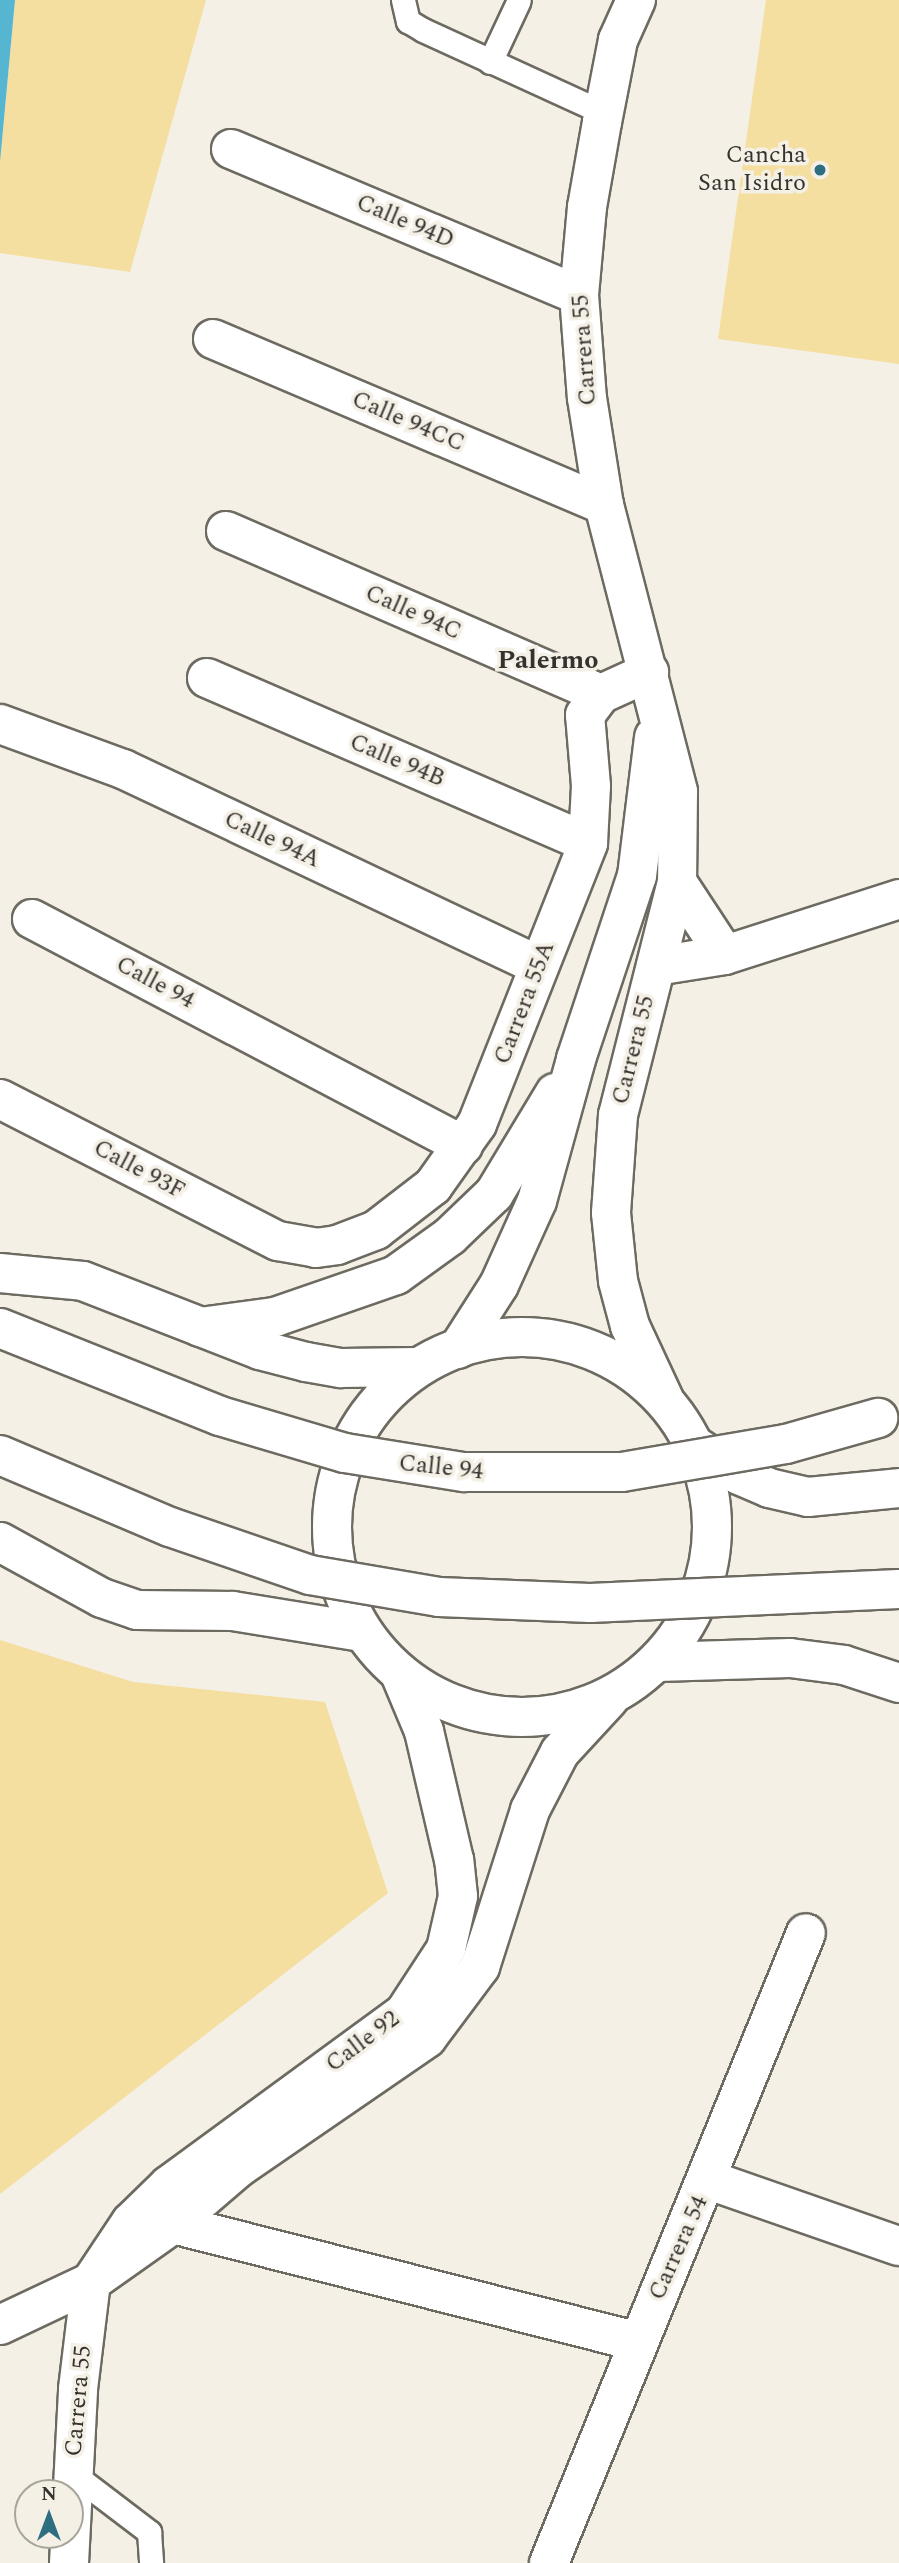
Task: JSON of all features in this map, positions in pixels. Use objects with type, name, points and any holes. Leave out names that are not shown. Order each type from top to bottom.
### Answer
[{"type":"street","name":"Carrera 55","points":[[636,0],[618,40],[587,207],[579,295],[587,398],[604,505],[653,685],[678,792],[677,882],[618,1115],[611,1213],[618,1281],[630,1326],[664,1399]]},
{"type":"street","name":"Calle 94D","points":[[231,149],[579,295]]},
{"type":"street","name":"Calle 94CC","points":[[213,339],[604,505]]},
{"type":"street","name":"Calle 94C","points":[[226,531],[601,694]]},
{"type":"street","name":"Calle 94B","points":[[207,678],[588,843]]},
{"type":"street","name":"Carrera 55","points":[[458,1349],[499,1285],[533,1212],[576,1059],[638,876],[653,685]]},
{"type":"street","points":[[601,694],[653,685]]},
{"type":"street","name":"Carrera 55A","points":[[278,1241],[316,1248],[337,1245],[376,1230],[433,1186],[477,1124],[588,843],[591,786],[585,715],[601,694]]},
{"type":"street","name":"Calle 94A","points":[[0,724],[123,769],[539,966]]},
{"type":"street","points":[[677,882],[725,955]]},
{"type":"street","points":[[656,966],[725,955],[899,899]]},
{"type":"street","name":"Calle 94","points":[[32,919],[463,1145]]},
{"type":"street","points":[[262,1334],[320,1304],[396,1275],[450,1236],[494,1194],[576,1059]]},
{"type":"street","name":"Calle 93F","points":[[0,1099],[278,1241]]},
{"type":"street","points":[[0,1273],[83,1281],[200,1326],[262,1334],[341,1368],[416,1367]]},
{"type":"street","name":"Calle 94","points":[[0,1328],[220,1416],[345,1453],[464,1472],[622,1472],[786,1444],[888,1415]]},
{"type":"street","points":[[519,1336],[573,1343],[623,1364],[664,1399],[697,1447],[713,1503],[711,1561],[693,1616],[659,1662],[611,1697],[558,1715],[502,1717],[449,1704],[401,1676],[361,1632],[335,1566],[330,1518],[342,1460],[372,1408],[416,1367],[458,1349],[519,1336]]},
{"type":"street","points":[[697,1447],[739,1475],[769,1488],[808,1497],[899,1489]]},
{"type":"street","points":[[0,1455],[170,1527],[310,1575],[439,1597],[590,1603],[899,1589]]},
{"type":"street","points":[[0,1542],[102,1598],[137,1610],[219,1612],[295,1619],[361,1632]]},
{"type":"street","points":[[659,1662],[790,1658],[844,1665],[899,1683]]},
{"type":"street","name":"Calle 92","points":[[91,2282],[131,2222],[169,2185],[405,2012],[446,1949],[458,1896],[454,1860],[430,1753],[401,1676]]},
{"type":"street","name":"Calle 92","points":[[0,2325],[91,2282],[173,2224],[238,2168],[427,2038],[480,1967],[530,1810],[560,1752],[611,1697]]},
{"type":"street","name":"Carrera 54","points":[[549,2563],[638,2342],[709,2180],[806,1933]]},
{"type":"street","points":[[709,2180],[899,2246]]},
{"type":"street","points":[[173,2224],[638,2342]]},
{"type":"street","name":"Carrera 55","points":[[69,2563],[73,2474],[91,2282]]},
{"type":"lane","points":[[403,0],[408,21],[604,113]]},
{"type":"lane","points":[[490,61],[519,0]]},
{"type":"lane","points":[[73,2474],[149,2532],[151,2563]]},
{"type":"shaded area","points":[[15,0],[206,0],[130,272],[0,253],[0,162]]},
{"type":"shaded area","name":"Cancha San Isidro","points":[[766,0],[899,0],[899,364],[718,339]]},
{"type":"shaded area","points":[[0,1640],[133,1682],[325,1702],[388,1893],[0,2194]]},
{"type":"water","points":[[0,0],[15,0],[0,162]]},
{"type":"place","name":"Cancha San Isidro","points":[[820,170]]},
{"type":"district","name":"Palermo","points":[[548,661]]}]
